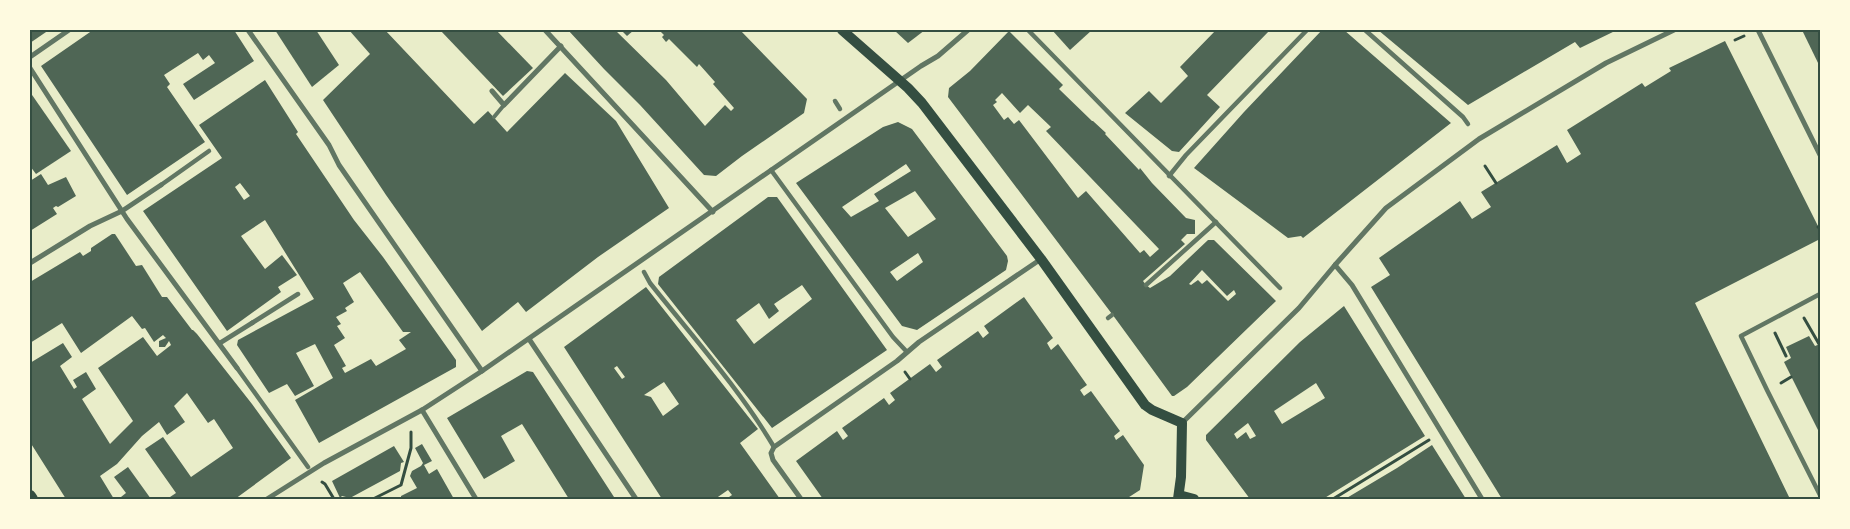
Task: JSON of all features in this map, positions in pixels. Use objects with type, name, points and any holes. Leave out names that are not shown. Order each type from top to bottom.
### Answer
[{"type":"main road","points":[[842,30],[922,103],[1041,259],[1146,405],[1152,410],[1182,424],[1178,497],[1194,499]]},
{"type":"street","points":[[30,57],[69,30]]},
{"type":"street","points":[[248,30],[329,145],[339,165],[482,372]]},
{"type":"street","points":[[546,30],[713,212]]},
{"type":"street","points":[[268,499],[324,463],[422,410],[482,372],[938,56],[968,30]]},
{"type":"street","points":[[1028,30],[1280,288]]},
{"type":"street","points":[[1169,176],[1186,155],[1306,30]]},
{"type":"street","points":[[1364,30],[1463,117],[1468,124]]},
{"type":"street","points":[[1182,424],[1299,308],[1386,208],[1469,146],[1606,63],[1674,30]]},
{"type":"street","points":[[1758,30],[1820,155]]},
{"type":"street","points":[[492,91],[504,105],[561,46]]},
{"type":"street","points":[[30,68],[122,210],[308,467]]},
{"type":"street","points":[[835,101],[840,109]]},
{"type":"street","points":[[30,262],[90,226],[122,210],[209,151]]},
{"type":"street","points":[[771,170],[893,337],[907,352]]},
{"type":"street","points":[[1146,285],[1216,222]]},
{"type":"street","points":[[801,499],[773,460],[771,453],[774,447],[1041,259]]},
{"type":"street","points":[[1336,264],[1352,285],[1482,499]]},
{"type":"street","points":[[644,272],[650,283],[720,371],[774,447]]},
{"type":"street","points":[[220,343],[298,294]]},
{"type":"street","points":[[1820,294],[1741,336],[1820,495]]},
{"type":"street","points":[[529,339],[636,499]]},
{"type":"street","points":[[422,410],[476,499]]},
{"type":"lane","points":[[494,117],[504,105]]},
{"type":"path","points":[[1734,40],[1745,35]]},
{"type":"path","points":[[1485,166],[1496,183]]},
{"type":"path","points":[[1809,329],[1819,344]]},
{"type":"path","points":[[1780,344],[1786,356]]},
{"type":"path","points":[[373,499],[401,485],[411,448],[410,416]]},
{"type":"path","points":[[1334,499],[1440,431]]},
{"type":"path","points":[[325,484],[334,499]]},
{"type":"building","points":[[30,30],[49,30],[30,43]]},
{"type":"building","points":[[93,30],[234,30],[254,61],[194,100],[183,84],[215,63],[209,55],[203,60],[198,53],[164,75],[170,84],[167,87],[205,142],[127,195],[41,66]]},
{"type":"building","points":[[275,30],[316,30],[339,65],[312,87]]},
{"type":"building","points":[[349,30],[385,30],[474,124],[488,111],[507,132],[565,73],[616,121],[669,208],[598,257],[526,312],[518,302],[482,331],[386,195],[323,100],[370,54]]},
{"type":"building","points":[[440,30],[496,30],[533,68],[503,96]]},
{"type":"building","points":[[568,30],[615,30],[666,80],[705,126],[725,105],[731,111],[734,108],[699,64],[697,67],[669,39],[666,42],[662,37],[664,35],[659,30],[740,30],[807,99],[804,113],[716,176],[704,175]]},
{"type":"building","points":[[621,30],[634,30],[627,36]]},
{"type":"building","points":[[894,30],[925,30],[908,43]]},
{"type":"building","points":[[1052,30],[1092,30],[1070,50]]},
{"type":"building","points":[[1216,30],[1270,30],[1207,95],[1220,107],[1179,152],[1172,151],[1125,113],[1149,91],[1161,103],[1188,76],[1180,67]]},
{"type":"building","points":[[1322,30],[1344,30],[1451,123],[1303,238],[1301,236],[1288,238],[1194,168]]},
{"type":"building","points":[[1378,30],[1617,30],[1580,48],[1575,42],[1468,105]]},
{"type":"building","points":[[1802,30],[1820,30],[1820,67]]},
{"type":"building","points":[[1009,31],[1063,85],[1059,89],[1106,133],[1186,218],[1195,220],[1195,234],[1187,234],[1181,240],[1185,244],[1143,281],[1146,285],[1150,288],[1170,276],[1208,240],[1214,240],[1276,301],[1187,387],[1174,396],[1172,396],[948,97],[949,88],[970,71]],"holes":[[[1002,93],[1020,113],[1028,105],[1051,127],[1046,131],[1159,249],[1150,257],[1144,250],[1140,253],[1086,191],[1078,198],[1019,120],[1014,124],[1008,117],[1004,120],[993,105]],[[1202,270],[1227,296],[1234,290],[1236,294],[1228,301],[1207,280],[1202,284],[1198,280],[1191,285],[1189,284]]]},
{"type":"building","points":[[1725,41],[1820,230],[1820,239],[1695,303],[1790,499],[1502,499],[1371,287],[1390,275],[1379,258],[1460,201],[1472,219],[1491,207],[1481,192],[1557,145],[1567,163],[1581,154],[1567,130],[1642,83],[1645,87],[1671,71],[1669,68]]},
{"type":"building","points":[[265,80],[298,132],[296,134],[354,220],[383,257],[456,360],[456,367],[319,443],[295,400],[333,378],[315,344],[296,353],[314,386],[295,396],[287,384],[269,393],[237,345],[238,340],[314,299],[265,220],[241,236],[265,269],[282,255],[297,275],[278,287],[281,292],[227,331],[143,211],[222,158],[199,125]],"holes":[[[240,183],[250,196],[244,200],[235,187]],[[360,272],[403,332],[411,332],[399,340],[406,349],[376,366],[371,359],[345,373],[342,368],[346,366],[334,345],[345,338],[337,326],[341,324],[336,317],[347,311],[345,308],[354,302],[343,283]]]},
{"type":"building","points":[[30,92],[71,151],[36,174],[30,166]]},
{"type":"building","points":[[898,122],[912,129],[1007,256],[1008,261],[1006,270],[917,330],[902,326],[796,183],[883,127]],"holes":[[[906,164],[911,171],[874,194],[879,201],[851,217],[842,207]],[[915,191],[936,219],[908,237],[885,208]],[[918,253],[923,262],[897,281],[890,272]]]},
{"type":"building","points":[[41,174],[48,185],[66,177],[76,196],[53,208],[57,214],[30,231],[30,181]]},
{"type":"building","points":[[768,197],[777,197],[887,350],[772,428],[658,284],[659,277]],"holes":[[[802,285],[812,299],[754,344],[736,320],[759,303],[769,319],[779,311],[774,304]]]},
{"type":"building","points":[[112,234],[115,234],[136,266],[142,265],[162,297],[167,297],[197,334],[252,404],[291,458],[235,499],[167,499],[176,493],[145,449],[163,437],[191,477],[233,448],[214,419],[208,423],[187,393],[174,406],[185,422],[167,435],[159,422],[142,436],[117,464],[100,476],[114,499],[66,499],[30,442],[30,363],[63,343],[72,357],[60,366],[74,389],[77,387],[73,380],[86,372],[96,389],[82,399],[110,444],[133,421],[98,368],[143,337],[157,356],[171,345],[169,341],[165,347],[159,347],[159,341],[166,338],[163,335],[154,342],[145,328],[142,329],[132,316],[81,353],[62,323],[30,343],[30,282],[80,252],[83,256],[91,251],[91,248]]},
{"type":"building","points":[[646,287],[758,429],[740,443],[780,499],[726,499],[732,495],[728,490],[715,499],[662,499],[564,347]],"holes":[[[617,366],[625,377],[622,379],[614,368]],[[664,382],[679,404],[663,416],[651,397],[644,395]]]},
{"type":"building","points":[[1024,297],[1053,338],[1047,343],[1051,350],[1058,344],[1087,385],[1080,390],[1084,396],[1091,391],[1120,431],[1114,436],[1116,440],[1123,435],[1144,465],[1140,490],[1126,499],[823,499],[796,461],[837,431],[843,440],[848,436],[842,428],[884,398],[889,405],[895,400],[890,393],[930,364],[936,372],[942,367],[937,360],[978,331],[983,338],[989,333],[984,326]]},
{"type":"building","points":[[1344,306],[1425,436],[1323,499],[1250,499],[1206,440],[1206,435],[1300,342]],"holes":[[[1316,383],[1325,398],[1282,424],[1274,411]],[[1248,423],[1256,436],[1250,439],[1246,432],[1237,439],[1234,434]]]},
{"type":"building","points":[[1809,336],[1815,346],[1820,344],[1820,434],[1784,362],[1791,358],[1786,347]]},
{"type":"building","points":[[527,371],[533,372],[614,497],[610,499],[569,499],[522,424],[501,436],[515,461],[484,479],[447,418]]},
{"type":"building","points":[[422,444],[432,461],[424,465],[429,474],[437,469],[454,499],[401,499],[401,496],[417,488],[410,476],[412,471],[423,463],[415,448]]},
{"type":"building","points":[[1432,445],[1466,499],[1345,499],[1397,468]]},
{"type":"building","points":[[394,446],[404,462],[401,463],[400,471],[350,498],[342,496],[340,498],[332,481]]},
{"type":"building","points":[[128,467],[151,499],[123,499],[121,497],[126,493],[114,477]]}]
